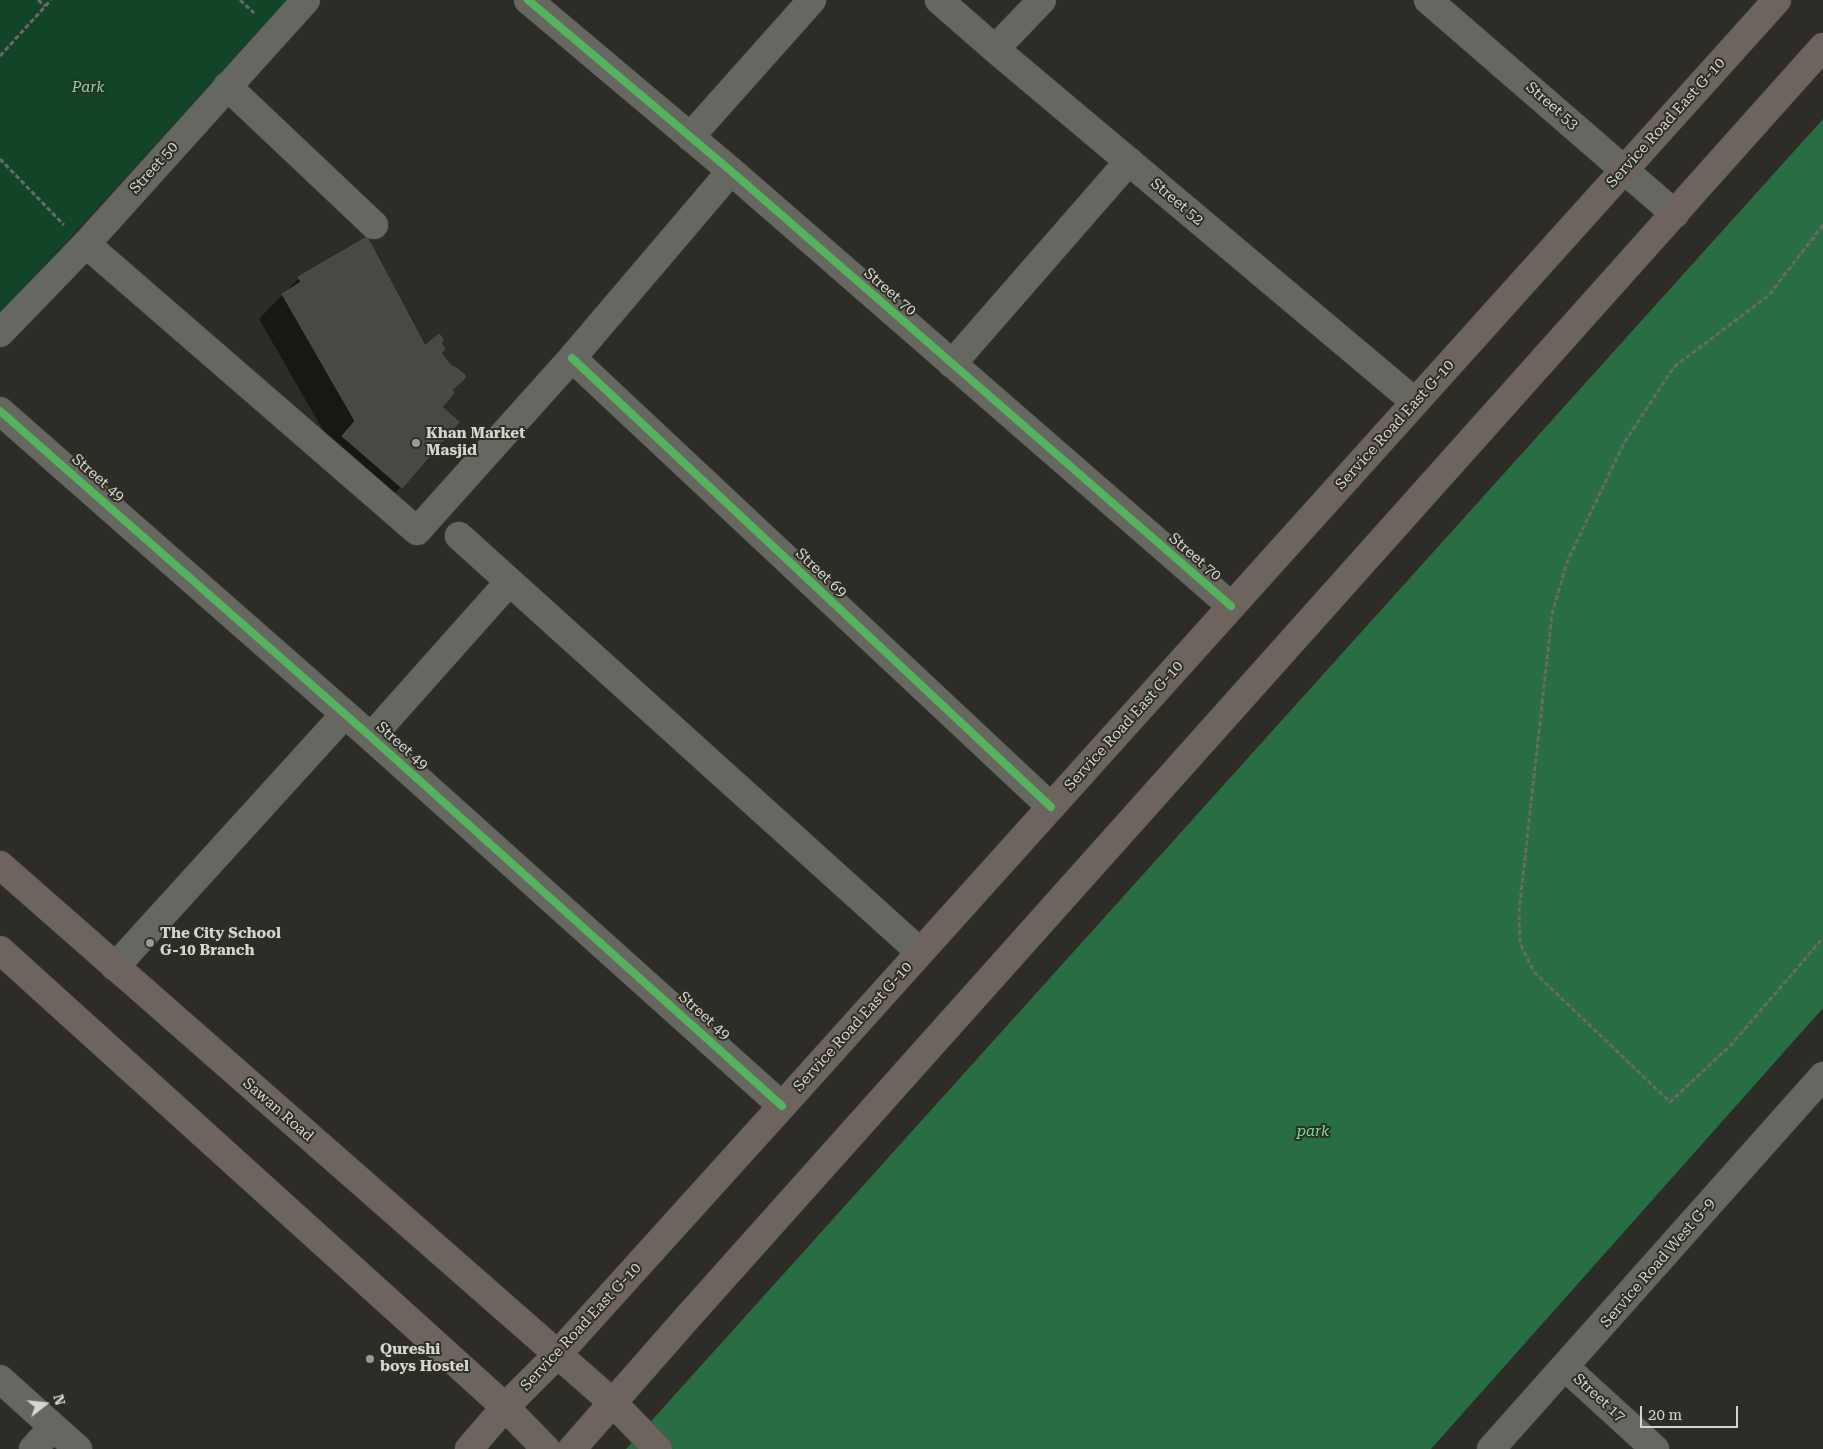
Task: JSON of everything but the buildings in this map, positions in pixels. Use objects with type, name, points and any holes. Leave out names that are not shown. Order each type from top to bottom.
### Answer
[{"type":"main road","name":"Service Road East G-10","points":[[469,1449],[505,1407],[557,1355],[782,1106],[1776,0]]},
{"type":"main road","points":[[572,1449],[1823,48]]},
{"type":"main road","name":"Sawan Road","points":[[0,865],[612,1402],[658,1449]]},
{"type":"main road","points":[[0,950],[505,1407],[546,1449]]},
{"type":"street","name":"Street 50","points":[[0,334],[76,236],[227,86],[306,0]]},
{"type":"street","name":"Street 70","points":[[528,0],[731,171],[1232,606]]},
{"type":"street","points":[[690,137],[812,0]]},
{"type":"street","name":"Street 52","points":[[939,0],[1415,402]]},
{"type":"street","points":[[995,49],[1042,0]]},
{"type":"street","name":"Street 53","points":[[1428,0],[1625,169],[1674,214]]},
{"type":"street","points":[[227,86],[374,225]]},
{"type":"street","points":[[952,364],[1129,161]]},
{"type":"street","points":[[76,236],[417,531],[572,358],[731,171]]},
{"type":"street","name":"Street 69","points":[[572,358],[1051,807]]},
{"type":"street","name":"Street 49","points":[[0,410],[345,714],[782,1106]]},
{"type":"street","points":[[458,536],[920,952]]},
{"type":"street","points":[[370,737],[509,582]]},
{"type":"street","points":[[115,967],[345,714]]},
{"type":"street","name":"Service Road West G-9","points":[[1491,1449],[1823,1076]]},
{"type":"street","name":"Street 17","points":[[1565,1367],[1655,1449]]},
{"type":"street","points":[[0,1379],[78,1449]]},
{"type":"street","points":[[33,1449],[53,1427]]},
{"type":"path","points":[[38,0],[45,6]]},
{"type":"path","points":[[0,56],[51,0]]},
{"type":"path","points":[[0,159],[76,236]]},
{"type":"path","points":[[1823,225],[1769,295],[1674,367],[1624,442],[1567,562],[1552,614],[1518,912],[1520,943],[1534,972],[1670,1102],[1731,1045],[1823,938]]},
{"type":"green space","name":"Park","points":[[0,0],[287,0],[0,314]]},
{"type":"green space","name":"park","points":[[1823,119],[1823,1008],[1431,1449],[626,1449]]},
{"type":"cycle path","points":[[528,0],[731,171],[1231,606]]},
{"type":"cycle path","points":[[572,358],[1051,807]]},
{"type":"cycle path","points":[[0,411],[371,737],[782,1106]]},
{"type":"place","name":"Khan Market Masjid","points":[[416,443]]},
{"type":"place","name":"The City School G-10 Branch","points":[[150,943]]},
{"type":"place","name":"Qureshi boys Hostel","points":[[370,1359]]}]
